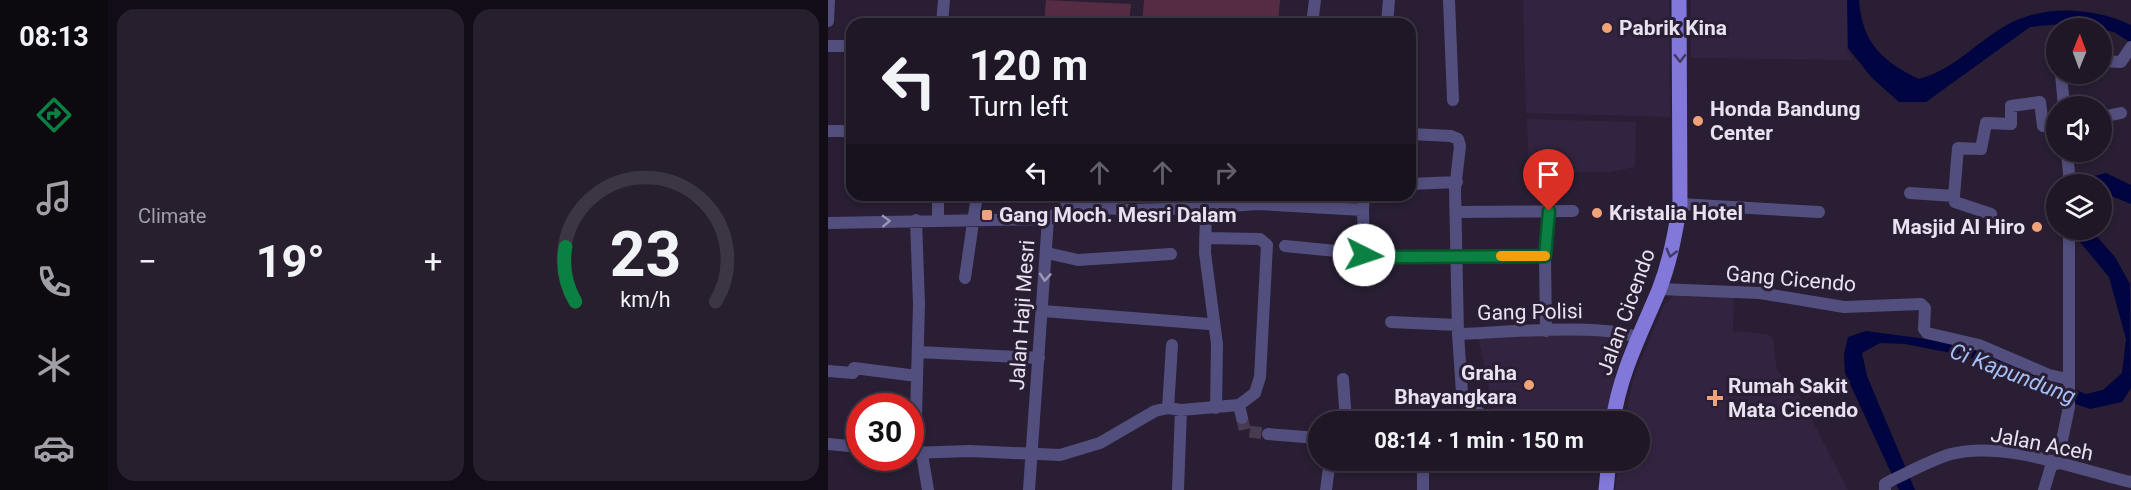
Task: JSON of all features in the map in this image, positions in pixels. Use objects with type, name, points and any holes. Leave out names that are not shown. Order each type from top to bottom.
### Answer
[{"type":"main road","name":"Jalan Cicendo","points":[[1616,411],[1621,387],[1638,338],[1659,289],[1675,236],[1680,204],[1679,0]]},
{"type":"main road","points":[[1606,490],[1608,471]]},
{"type":"street","points":[[828,21],[829,0]]},
{"type":"street","points":[[942,18],[944,0]]},
{"type":"street","points":[[1313,18],[1315,0]]},
{"type":"street","points":[[1388,18],[1389,0]]},
{"type":"street","points":[[1449,0],[1453,100]]},
{"type":"street","points":[[828,46],[846,46]]},
{"type":"street","points":[[2112,62],[2121,62],[2131,47]]},
{"type":"street","points":[[1991,214],[1955,202],[1958,148],[1981,149],[1986,123],[2011,124],[2011,106],[2040,102],[2043,126],[2046,126]]},
{"type":"street","points":[[2112,115],[2121,113]]},
{"type":"street","points":[[828,131],[846,131]]},
{"type":"street","points":[[1416,134],[1451,136],[1458,139],[1460,146],[1456,212],[1458,329],[1462,393],[1468,405],[1476,411]]},
{"type":"street","points":[[1416,184],[1457,182]]},
{"type":"street","points":[[1910,193],[1954,196]]},
{"type":"street","points":[[938,201],[938,220]]},
{"type":"street","points":[[965,278],[976,201]]},
{"type":"street","points":[[1364,201],[1364,255]]},
{"type":"street","points":[[1048,219],[1069,205],[1161,211],[1257,204],[1363,210]]},
{"type":"street","points":[[1680,204],[1819,212]]},
{"type":"street","points":[[1206,208],[1205,238],[1218,344],[1216,408]]},
{"type":"street","points":[[1546,331],[1545,256],[1549,211]]},
{"type":"street","points":[[1456,212],[1573,211]]},
{"type":"street","name":"Jalan Haji Mesri","points":[[828,223],[1048,219],[1029,490]]},
{"type":"street","points":[[916,220],[917,393]]},
{"type":"street","points":[[924,453],[970,452],[1049,456],[1078,451],[1116,435],[1148,414],[1168,408],[1181,410],[1239,405],[1255,393],[1260,377],[1267,245],[1260,239],[1205,238]]},
{"type":"street","points":[[2044,490],[2055,464],[2069,407],[2069,240]]},
{"type":"street","points":[[1284,246],[1364,255],[1545,256]]},
{"type":"street","points":[[1047,253],[1078,260],[1091,257],[1171,254]]},
{"type":"street","name":"Gang Cicendo","points":[[1659,289],[1760,293],[1844,307],[1918,304],[1924,308],[1925,332],[1979,345],[2068,381]]},
{"type":"street","points":[[1043,311],[1209,324]]},
{"type":"street","name":"Gang Polisi","points":[[1391,322],[1458,329],[1601,330],[1626,332],[1638,338]]},
{"type":"street","points":[[1168,408],[1172,345]]},
{"type":"street","points":[[918,352],[1039,358]]},
{"type":"street","points":[[828,371],[853,373],[854,368],[917,376]]},
{"type":"street","points":[[1343,379],[1345,411]]},
{"type":"street","points":[[1239,405],[1242,418]]},
{"type":"street","points":[[1178,490],[1181,410]]},
{"type":"street","points":[[1268,434],[1308,437]]},
{"type":"street","points":[[828,444],[846,446]]},
{"type":"street","name":"Jalan Aceh","points":[[1889,485],[1912,471],[1950,455],[1982,451],[2007,453],[2131,482]]},
{"type":"street","points":[[922,471],[928,490]]},
{"type":"street","points":[[1326,490],[1329,471]]},
{"type":"street","points":[[1423,471],[1423,490]]},
{"type":"shaded area","points":[[1046,0],[1131,4],[1130,18],[1044,18]]},
{"type":"shaded area","points":[[1144,0],[1280,0],[1278,18],[1142,18]]},
{"type":"shaded area","points":[[1523,0],[1669,0],[1670,117],[1526,113]]},
{"type":"shaded area","points":[[1691,0],[1847,0],[1847,49],[1852,60],[1691,58]]},
{"type":"shaded area","points":[[1527,119],[1636,122],[1635,167],[1610,172],[1529,172]]},
{"type":"shaded area","name":"Rumah Sakit Mata Cicendo","points":[[1675,294],[1734,297],[1733,331],[1767,334],[1773,339],[1777,370],[1797,391],[1848,490],[1615,490],[1618,471],[1650,471],[1650,411],[1627,411],[1633,379],[1664,305]]},
{"type":"shaded area","points":[[1600,333],[1629,338],[1615,373],[1608,411],[1493,411],[1478,336]]},
{"type":"water","points":[[1847,0],[1859,0],[1865,28],[1870,39],[1885,58],[1919,79],[1954,63],[2005,26],[2035,14],[2068,10],[2101,14],[2116,19],[2131,25],[2131,43],[2112,32],[2112,18],[2046,18],[2046,26],[2030,27],[1926,102],[1899,102],[1872,78],[1848,48]]},
{"type":"water","points":[[2112,176],[2131,185],[2131,204],[2112,196]]},
{"type":"water","name":"Ci Kapundung","points":[[2078,240],[2100,240],[2115,257],[2130,284],[2131,388],[2122,402],[2090,409],[2041,392],[1967,356],[1905,344],[1880,343],[1862,353],[1867,376],[1915,490],[1899,490],[1845,373],[1844,354],[1848,337],[1866,331],[1979,346],[2086,394],[2103,390],[2122,373],[2126,339],[2109,277]]},
{"type":"tunnel","points":[[1242,418],[1245,431],[1268,434]]},
{"type":"slow traffic","points":[[1501,256],[1545,256]]},
{"type":"place","name":"Pabrik Kina","points":[[1607,28]]},
{"type":"place","name":"Honda Bandung Center","points":[[1698,121]]},
{"type":"place","name":"Kristalia Hotel","points":[[1597,213]]},
{"type":"place","name":"Gang Moch. Mesri Dalam","points":[[987,215]]},
{"type":"place","name":"Masjid Al Hiro","points":[[2037,227]]},
{"type":"place","name":"Graha Bhayangkara","points":[[1529,385]]},
{"type":"place","name":"Rumah Sakit Mata Cicendo","points":[[1715,398]]},
{"type":"route","points":[[1364,255],[1397,257],[1545,256],[1549,211]]}]
